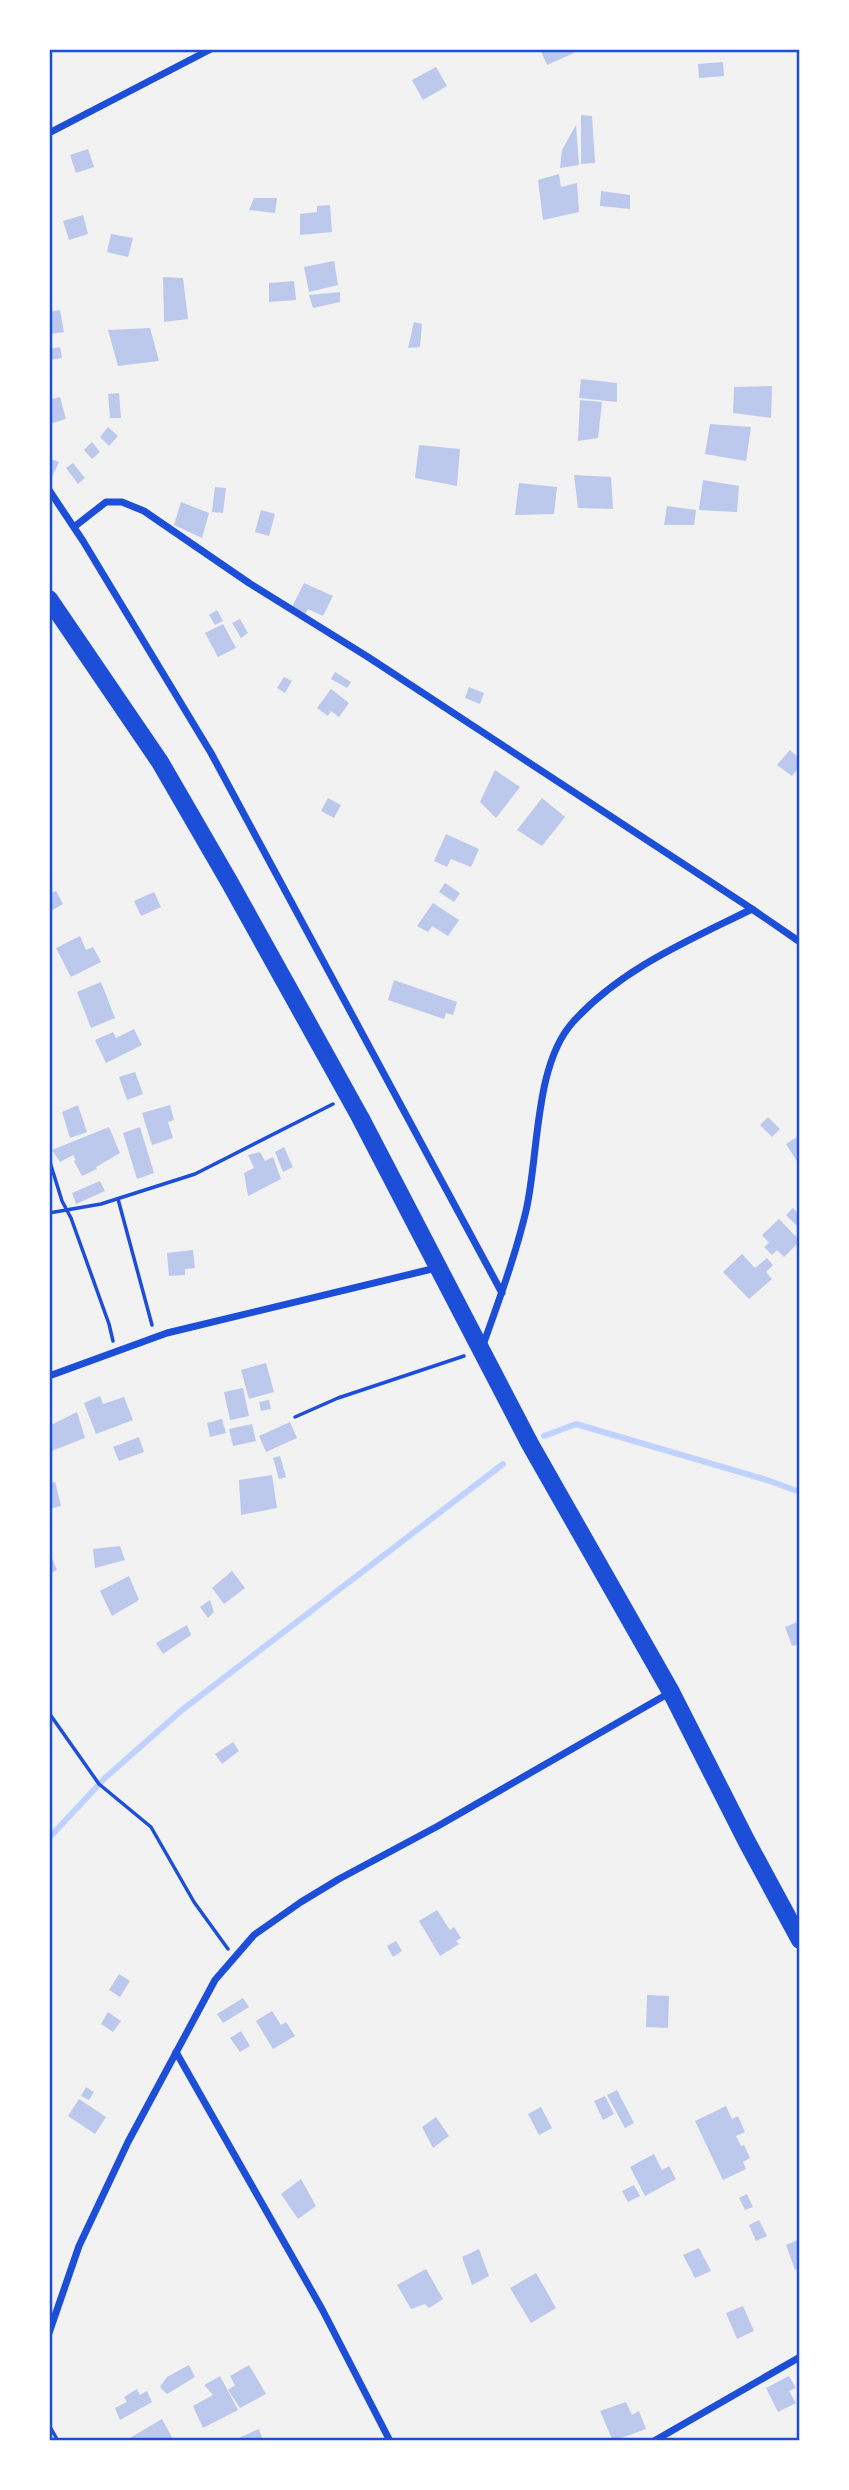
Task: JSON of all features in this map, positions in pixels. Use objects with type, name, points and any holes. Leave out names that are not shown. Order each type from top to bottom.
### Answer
[{"type":"highway","points":[[49,599],[160,762],[354,1105],[440,1266],[530,1444],[671,1692],[800,1940]]},
{"type":"street","points":[[49,133],[211,49]]},
{"type":"street","points":[[49,490],[211,752],[502,1293]]},
{"type":"street","points":[[74,527],[106,502],[122,502],[144,511],[249,583],[368,657],[800,942]]},
{"type":"street","points":[[482,1348],[502,1293],[526,1210],[548,1066],[571,1024],[614,983],[674,946],[752,909]]},
{"type":"street","points":[[49,1376],[155,1337],[440,1266]]},
{"type":"street","points":[[49,2333],[79,2245],[128,2142],[215,1980],[254,1935],[301,1902],[671,1692]]},
{"type":"street","points":[[176,2052],[322,2309],[390,2441]]},
{"type":"street","points":[[654,2441],[800,2357]]},
{"type":"path","points":[[49,1213],[118,1199],[195,1174],[341,1100]]},
{"type":"path","points":[[49,1159],[62,1201],[71,1218],[109,1324],[116,1352]]},
{"type":"path","points":[[118,1199],[155,1337]]},
{"type":"path","points":[[295,1418],[338,1398],[482,1348]]},
{"type":"path","points":[[49,1713],[99,1784],[151,1827],[194,1902],[234,1958]]},
{"type":"path","points":[[49,2425],[58,2441]]},
{"type":"building","points":[[540,49],[573,49],[574,53],[547,65]]},
{"type":"building","points":[[723,62],[724,76],[699,78],[698,64]]},
{"type":"building","points":[[436,67],[447,86],[423,100],[412,80]]},
{"type":"building","points":[[581,115],[592,116],[595,163],[581,164]]},
{"type":"building","points":[[576,125],[579,165],[560,168],[562,150]]},
{"type":"building","points":[[88,149],[94,167],[76,173],[70,155]]},
{"type":"building","points":[[559,174],[561,187],[577,183],[579,212],[543,220],[538,180]]},
{"type":"building","points":[[601,191],[630,195],[630,209],[600,206]]},
{"type":"building","points":[[254,198],[277,198],[275,213],[249,210]]},
{"type":"building","points":[[330,205],[332,232],[300,235],[300,214],[317,212],[317,206]]},
{"type":"building","points":[[83,215],[88,234],[69,240],[63,221]]},
{"type":"building","points":[[111,234],[133,238],[128,257],[107,252]]},
{"type":"building","points":[[334,261],[338,285],[309,292],[304,267]]},
{"type":"building","points":[[163,277],[183,278],[188,319],[164,322]]},
{"type":"building","points":[[294,281],[296,300],[269,302],[269,283]]},
{"type":"building","points":[[340,292],[340,302],[313,308],[309,295]]},
{"type":"building","points":[[60,310],[64,332],[49,334],[49,312]]},
{"type":"building","points":[[414,322],[422,324],[420,347],[408,348]]},
{"type":"building","points":[[150,328],[159,361],[118,366],[108,330]]},
{"type":"building","points":[[60,347],[62,358],[49,360],[49,349]]},
{"type":"building","points":[[581,379],[617,383],[617,402],[579,398]]},
{"type":"building","points":[[772,386],[771,418],[733,413],[734,387]]},
{"type":"building","points":[[119,393],[121,418],[110,418],[108,394]]},
{"type":"building","points":[[60,397],[66,419],[49,424],[49,400]]},
{"type":"building","points":[[580,400],[602,402],[598,438],[578,441]]},
{"type":"building","points":[[710,424],[751,427],[746,461],[705,454]]},
{"type":"building","points":[[108,427],[118,436],[109,446],[100,437]]},
{"type":"building","points":[[92,442],[100,452],[92,459],[84,450]]},
{"type":"building","points":[[419,445],[460,449],[457,486],[415,478]]},
{"type":"building","points":[[51,459],[59,462],[52,477],[49,475]]},
{"type":"building","points":[[73,463],[85,478],[78,484],[66,468]]},
{"type":"building","points":[[574,475],[611,477],[613,509],[578,508]]},
{"type":"building","points":[[703,480],[739,486],[737,512],[699,510]]},
{"type":"building","points":[[519,483],[557,487],[554,514],[515,515]]},
{"type":"building","points":[[215,487],[226,488],[223,513],[212,512]]},
{"type":"building","points":[[181,502],[209,513],[202,538],[174,525]]},
{"type":"building","points":[[667,506],[696,510],[694,525],[664,525]]},
{"type":"building","points":[[261,510],[275,514],[269,536],[255,532]]},
{"type":"building","points":[[304,583],[333,596],[323,616],[308,609],[305,615],[291,609]]},
{"type":"building","points":[[217,610],[223,621],[215,625],[209,615]]},
{"type":"building","points":[[240,619],[248,633],[241,638],[232,623]]},
{"type":"building","points":[[223,624],[236,648],[218,657],[205,633]]},
{"type":"building","points":[[335,672],[351,682],[347,688],[331,679]]},
{"type":"building","points":[[284,677],[292,681],[285,693],[277,688]]},
{"type":"building","points":[[469,687],[484,693],[480,704],[465,698]]},
{"type":"building","points":[[331,689],[349,703],[339,717],[331,711],[328,716],[317,708]]},
{"type":"building","points":[[790,750],[800,759],[800,767],[792,776],[777,765]]},
{"type":"building","points":[[495,770],[520,787],[496,818],[480,802]]},
{"type":"building","points":[[328,798],[341,805],[334,818],[321,811]]},
{"type":"building","points":[[542,798],[565,817],[542,846],[517,830]]},
{"type":"building","points":[[446,834],[479,849],[471,867],[451,859],[447,867],[434,861]]},
{"type":"building","points":[[445,883],[460,893],[454,902],[439,892]]},
{"type":"building","points":[[56,891],[63,904],[49,912],[49,894]]},
{"type":"building","points":[[154,892],[161,907],[141,916],[134,901]]},
{"type":"building","points":[[433,903],[459,920],[448,936],[432,926],[428,932],[417,926]]},
{"type":"building","points":[[80,936],[86,950],[93,947],[101,962],[71,977],[56,948]]},
{"type":"building","points":[[394,980],[457,1002],[453,1015],[446,1013],[444,1019],[388,1000]]},
{"type":"building","points":[[101,982],[115,1018],[91,1028],[77,992]]},
{"type":"building","points":[[134,1029],[142,1045],[106,1063],[95,1040],[113,1032],[116,1038]]},
{"type":"building","points":[[135,1072],[143,1094],[127,1100],[119,1077]]},
{"type":"building","points":[[78,1105],[87,1132],[70,1138],[62,1112]]},
{"type":"building","points":[[170,1105],[174,1120],[168,1122],[173,1138],[152,1145],[142,1113]]},
{"type":"building","points":[[768,1117],[780,1129],[772,1137],[760,1125]]},
{"type":"building","points":[[109,1127],[120,1153],[82,1176],[73,1155],[60,1162],[52,1150]]},
{"type":"building","points":[[140,1127],[154,1173],[137,1179],[123,1133]]},
{"type":"building","points":[[800,1135],[800,1166],[786,1144]]},
{"type":"building","points":[[284,1147],[293,1167],[283,1172],[275,1152]]},
{"type":"building","points":[[260,1152],[265,1161],[273,1157],[281,1179],[248,1196],[244,1173],[254,1168],[248,1155]]},
{"type":"building","points":[[100,1181],[105,1191],[76,1204],[72,1193]]},
{"type":"building","points":[[793,1208],[800,1216],[800,1229],[786,1215]]},
{"type":"building","points":[[779,1219],[800,1241],[784,1257],[777,1250],[772,1255],[764,1247],[769,1243],[762,1235]]},
{"type":"building","points":[[193,1250],[195,1268],[185,1269],[185,1275],[169,1276],[167,1253]]},
{"type":"building","points":[[742,1254],[755,1268],[767,1258],[773,1265],[766,1272],[772,1279],[749,1299],[723,1272]]},
{"type":"building","points":[[266,1363],[274,1392],[249,1399],[241,1370]]},
{"type":"building","points":[[243,1388],[249,1416],[230,1420],[224,1392]]},
{"type":"building","points":[[100,1396],[103,1404],[124,1397],[133,1420],[96,1434],[84,1403]]},
{"type":"building","points":[[269,1400],[271,1409],[261,1411],[259,1402]]},
{"type":"building","points":[[77,1412],[85,1438],[49,1452],[49,1426]]},
{"type":"building","points":[[222,1419],[226,1433],[210,1437],[207,1423]]},
{"type":"building","points":[[290,1422],[297,1438],[266,1452],[259,1436]]},
{"type":"building","points":[[252,1424],[256,1441],[233,1446],[229,1429]]},
{"type":"building","points":[[139,1437],[144,1452],[119,1461],[113,1447]]},
{"type":"building","points":[[280,1456],[286,1477],[279,1479],[273,1458]]},
{"type":"building","points":[[272,1475],[277,1508],[241,1515],[239,1480]]},
{"type":"building","points":[[55,1482],[61,1506],[49,1509],[49,1483]]},
{"type":"building","points":[[120,1546],[125,1560],[95,1568],[93,1549]]},
{"type":"building","points":[[49,1551],[57,1570],[49,1574]]},
{"type":"building","points":[[232,1571],[245,1588],[224,1604],[212,1588]]},
{"type":"building","points":[[129,1576],[139,1600],[112,1616],[100,1591]]},
{"type":"building","points":[[210,1600],[214,1612],[208,1618],[200,1607]]},
{"type":"building","points":[[800,1621],[800,1644],[792,1646],[785,1627]]},
{"type":"building","points":[[187,1625],[191,1635],[163,1654],[156,1643]]},
{"type":"building","points":[[233,1742],[239,1751],[222,1764],[215,1754]]},
{"type":"building","points":[[437,1910],[450,1930],[454,1927],[461,1938],[456,1941],[459,1944],[440,1956],[419,1921]]},
{"type":"building","points":[[396,1941],[402,1951],[393,1957],[387,1946]]},
{"type":"building","points":[[119,1974],[130,1981],[120,1997],[109,1990]]},
{"type":"building","points":[[647,1995],[669,1996],[668,2028],[646,2027]]},
{"type":"building","points":[[243,1998],[249,2007],[223,2023],[217,2014]]},
{"type":"building","points":[[272,2011],[281,2025],[286,2022],[295,2036],[273,2049],[256,2021]]},
{"type":"building","points":[[108,2012],[121,2021],[113,2032],[101,2024]]},
{"type":"building","points":[[241,2031],[250,2046],[240,2052],[230,2038]]},
{"type":"building","points":[[86,2087],[94,2092],[89,2100],[81,2096]]},
{"type":"building","points":[[617,2090],[634,2123],[625,2128],[607,2095]]},
{"type":"building","points":[[605,2096],[614,2114],[603,2120],[594,2101]]},
{"type":"building","points":[[79,2099],[106,2117],[95,2134],[68,2116]]},
{"type":"building","points":[[726,2106],[732,2119],[738,2116],[745,2132],[736,2136],[750,2158],[743,2162],[746,2169],[723,2180],[695,2121]]},
{"type":"building","points":[[541,2107],[552,2128],[539,2135],[528,2114]]},
{"type":"building","points":[[436,2117],[449,2136],[433,2148],[422,2127]]},
{"type":"building","points":[[654,2154],[662,2170],[669,2166],[676,2179],[645,2196],[630,2167]]},
{"type":"building","points":[[301,2179],[316,2206],[298,2219],[281,2194]]},
{"type":"building","points":[[634,2185],[640,2196],[628,2202],[622,2191]]},
{"type":"building","points":[[747,2194],[753,2207],[745,2210],[739,2198]]},
{"type":"building","points":[[759,2220],[767,2236],[756,2241],[749,2225]]},
{"type":"building","points":[[800,2239],[800,2268],[795,2270],[786,2245]]},
{"type":"building","points":[[699,2248],[711,2271],[695,2278],[683,2255]]},
{"type":"building","points":[[479,2249],[489,2276],[472,2285],[462,2257]]},
{"type":"building","points":[[426,2269],[443,2299],[429,2308],[425,2304],[411,2309],[397,2285]]},
{"type":"building","points":[[536,2273],[556,2308],[531,2323],[510,2288]]},
{"type":"building","points":[[743,2306],[754,2331],[737,2339],[726,2313]]},
{"type":"building","points":[[189,2365],[195,2377],[167,2394],[160,2387],[167,2377]]},
{"type":"building","points":[[249,2365],[266,2394],[240,2408],[228,2390],[235,2385],[230,2376]]},
{"type":"building","points":[[220,2376],[238,2410],[203,2428],[193,2406],[213,2395],[204,2385]]},
{"type":"building","points":[[789,2376],[796,2388],[789,2391],[796,2403],[778,2412],[766,2388]]},
{"type":"building","points":[[137,2389],[140,2395],[147,2391],[152,2402],[120,2420],[115,2408],[127,2402],[124,2397]]},
{"type":"building","points":[[626,2402],[632,2415],[639,2411],[646,2429],[613,2441],[600,2411]]},
{"type":"building","points":[[162,2419],[174,2441],[129,2441],[128,2439]]},
{"type":"building","points":[[259,2429],[263,2441],[232,2441]]},
{"type":"waterway","points":[[544,1436],[576,1424],[800,1492]]},
{"type":"waterway","points":[[49,1838],[105,1778],[182,1710],[503,1464]]}]
